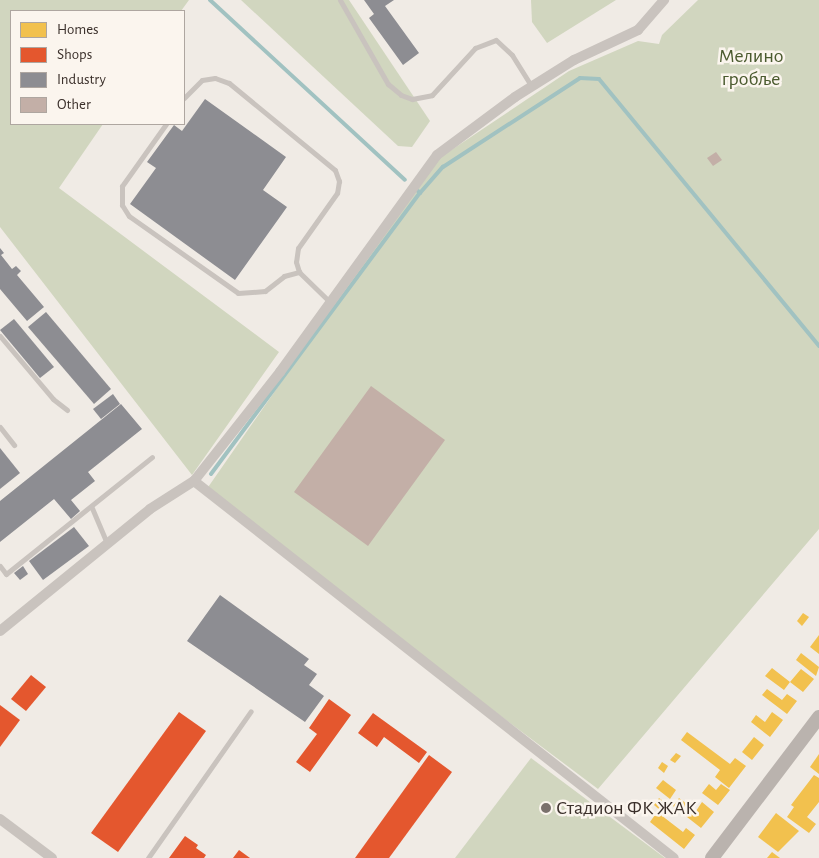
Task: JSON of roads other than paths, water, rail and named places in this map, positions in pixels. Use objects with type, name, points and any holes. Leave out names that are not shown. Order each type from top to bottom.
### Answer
[{"type":"street","points":[[0,631],[150,509],[194,481],[280,372],[437,155],[532,87],[574,60],[638,30],[664,0]]},
{"type":"street","points":[[194,481],[674,858]]},
{"type":"street","points":[[712,858],[819,717]]},
{"type":"street","points":[[0,820],[52,858]]},
{"type":"lane","points":[[340,0],[388,84],[401,96],[419,99],[432,95],[475,48],[496,40],[508,49],[532,87]]},
{"type":"lane","points":[[185,97],[202,80],[215,78],[229,82],[335,170],[339,181],[337,193],[298,248],[296,262],[299,272],[330,302]]},
{"type":"lane","points":[[165,125],[122,186],[122,205],[128,216],[238,293],[265,291],[284,276],[299,272]]},
{"type":"lane","points":[[0,337],[53,399],[67,410]]},
{"type":"lane","points":[[0,427],[14,445]]},
{"type":"lane","points":[[0,566],[6,574],[92,508],[152,457]]},
{"type":"lane","points":[[92,508],[107,543]]},
{"type":"lane","points":[[148,858],[251,711]]},
{"type":"waterway","points":[[210,0],[405,180]]},
{"type":"waterway","points":[[418,191],[420,193],[443,167],[580,78],[599,79],[819,346]]},
{"type":"waterway","points":[[211,474],[420,193]]},
{"type":"place","name":"Стадион ФК ЖАК","points":[[546,808]]},
{"type":"park label","name":"Мелино гробље","points":[[751,68]]}]
